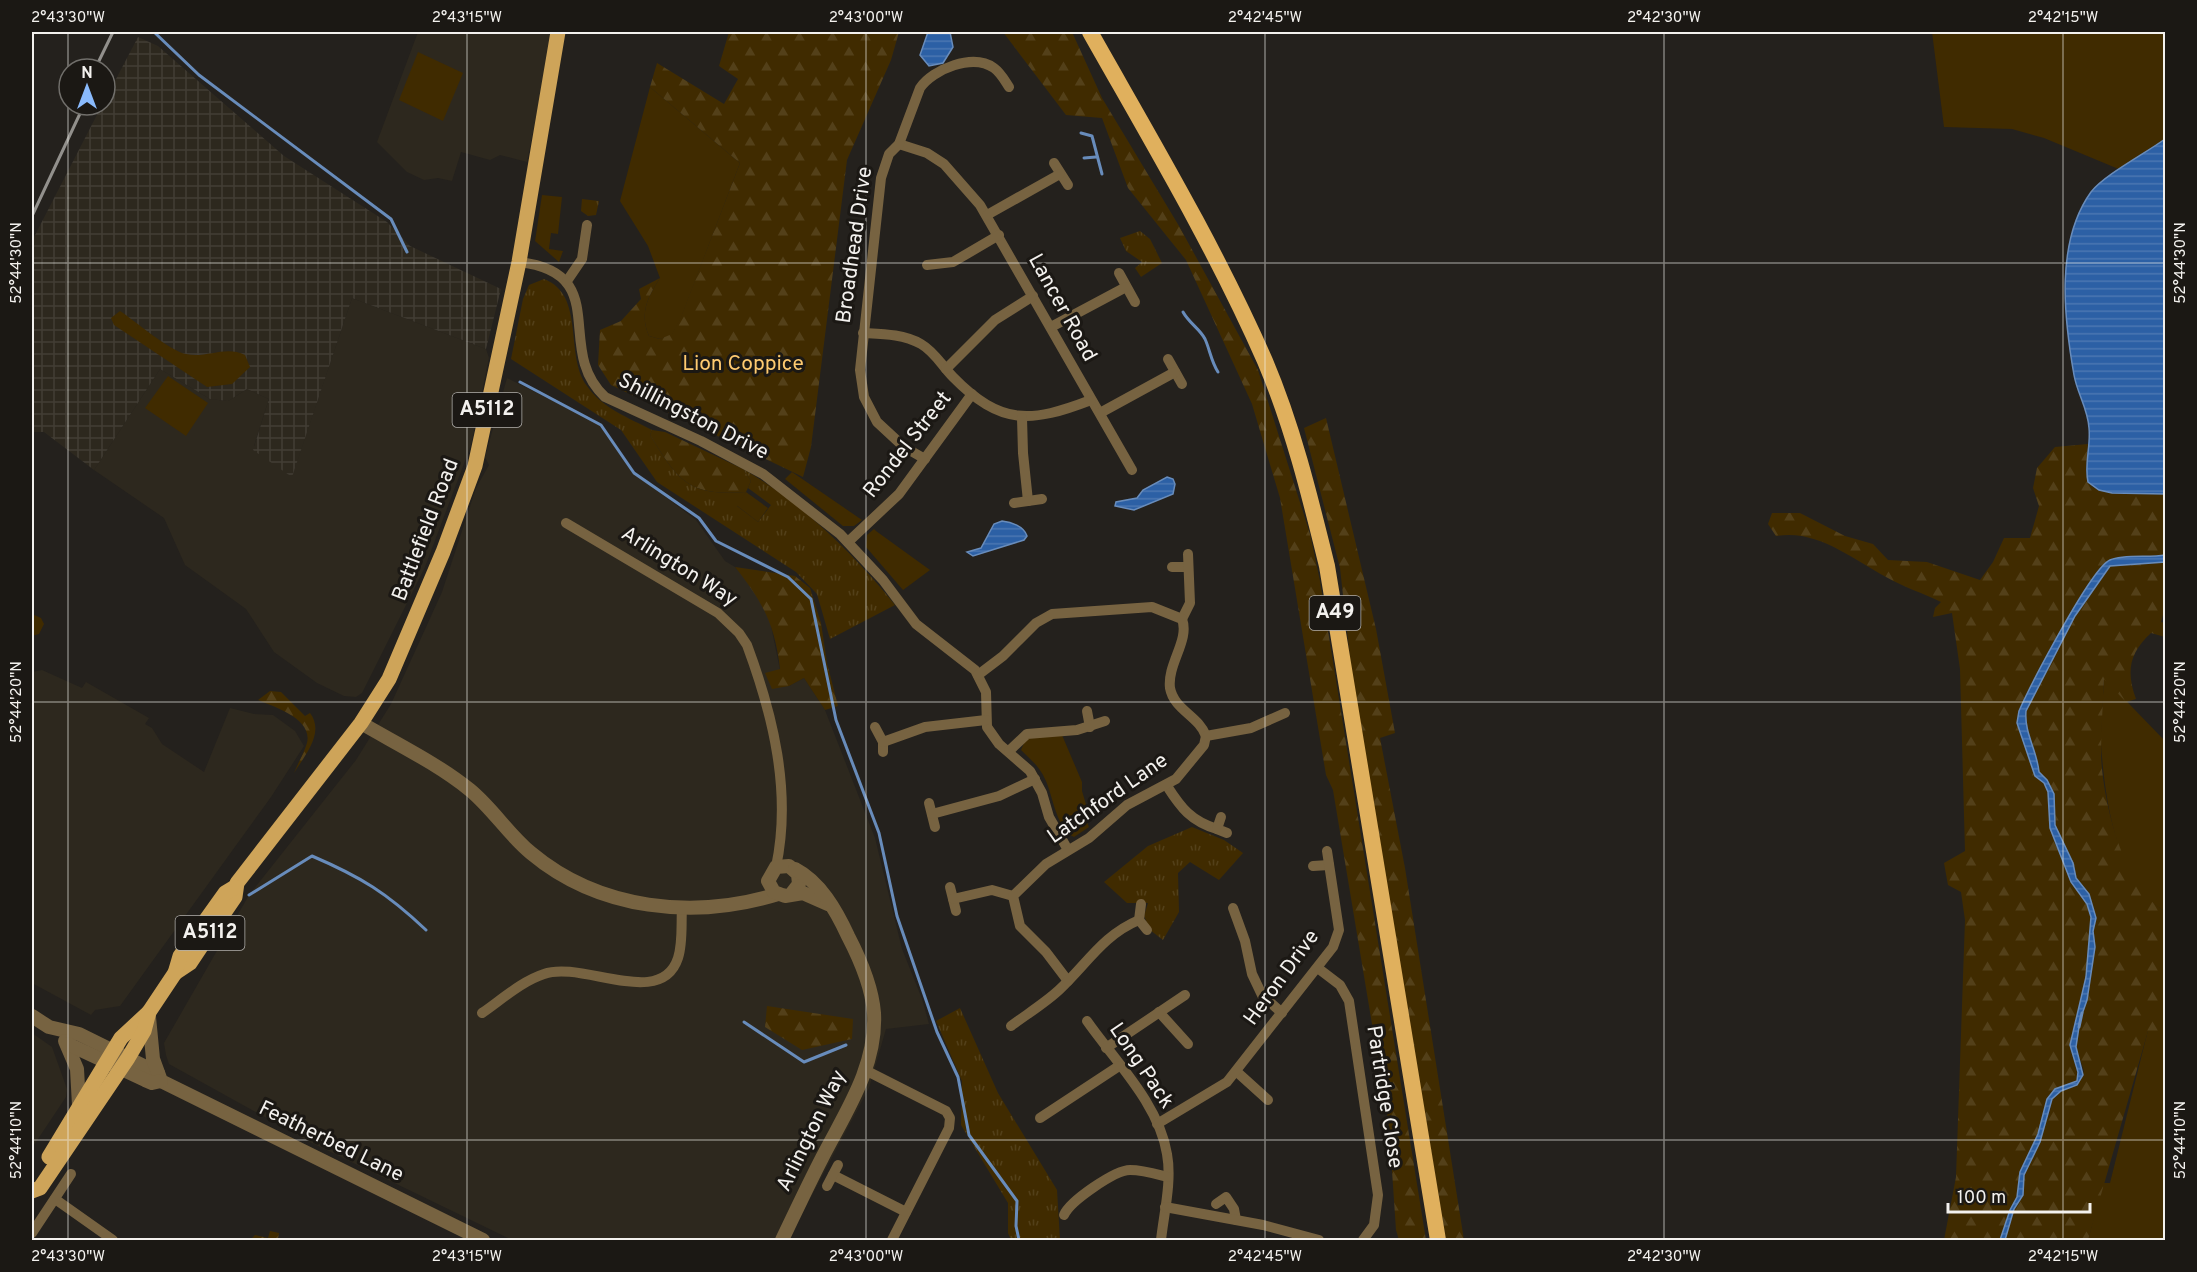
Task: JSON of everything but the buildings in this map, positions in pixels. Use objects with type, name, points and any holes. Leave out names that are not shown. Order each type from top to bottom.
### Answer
[{"type":"highway","name":"A49","points":[[1090,32],[1215,254],[1266,363],[1302,465],[1327,566],[1438,1240]]},
{"type":"main road","name":"Battlefield Road","points":[[124,1064],[144,1031],[149,1012],[175,973],[180,956],[225,893],[235,887],[361,723],[389,679],[443,552],[475,466],[519,262],[558,32]]},
{"type":"main road","name":"A5112","points":[[32,1191],[34,1181],[109,1056],[121,1038],[149,1012]]},
{"type":"main road","name":"A5112","points":[[32,1191],[40,1188],[124,1064]]},
{"type":"street","name":"Broadhead Drive","points":[[925,459],[888,435],[869,410],[861,384],[862,333],[878,220],[881,178],[889,154],[899,144],[920,88],[933,76],[960,64],[984,63],[996,69],[1009,87]]},
{"type":"street","name":"Lancer Road","points":[[899,144],[927,153],[944,164],[969,190],[987,215],[1091,400]]},
{"type":"street","points":[[1054,163],[1068,185]]},
{"type":"street","points":[[987,215],[1060,174]]},
{"type":"street","points":[[519,262],[543,266],[567,281],[582,260],[588,222]]},
{"type":"street","points":[[927,265],[953,262],[999,236]]},
{"type":"street","points":[[1119,273],[1135,302]]},
{"type":"street","name":"Shillingston Drive","points":[[567,281],[576,300],[585,370],[591,382],[605,397],[701,441],[763,474],[816,513],[848,542],[883,580],[916,624],[936,642],[968,663],[978,675]]},
{"type":"street","points":[[1051,327],[1126,287]]},
{"type":"street","points":[[946,369],[994,320],[1034,296]]},
{"type":"street","points":[[862,333],[908,338],[932,352],[972,394]]},
{"type":"street","points":[[1168,359],[1182,384]]},
{"type":"street","points":[[1101,413],[1175,372]]},
{"type":"street","name":"Rondel Street","points":[[848,542],[899,494],[972,394],[1006,414],[1022,418]]},
{"type":"street","points":[[1028,501],[1022,418],[1043,416],[1091,400],[1101,413],[1132,470]]},
{"type":"street","points":[[1014,503],[1042,499]]},
{"type":"street","name":"Arlington Way","points":[[566,523],[718,613],[739,633],[750,655],[778,752],[783,787],[782,839],[787,867],[799,879],[792,893]]},
{"type":"street","points":[[1182,619],[1190,603],[1188,554]]},
{"type":"street","points":[[1172,567],[1188,567]]},
{"type":"street","points":[[1068,850],[1049,817],[1035,779],[1025,765],[991,734],[986,720],[986,692],[978,675],[1004,656],[1036,623],[1052,614],[1145,606],[1168,611],[1182,619],[1185,627],[1170,672],[1171,690],[1177,703],[1201,726],[1206,736],[1251,728],[1285,713]]},
{"type":"street","points":[[1086,711],[1090,727]]},
{"type":"street","points":[[875,727],[883,747],[925,727],[986,720]]},
{"type":"street","points":[[1009,751],[1027,734],[1060,733],[1105,722]]},
{"type":"street","name":"Arlington Way","points":[[361,723],[469,789],[510,833],[558,873],[590,889],[631,903],[682,908],[709,908],[792,893],[803,893],[828,904]]},
{"type":"street","name":"Latchford Lane","points":[[1012,896],[1046,864],[1095,834],[1127,805],[1167,786],[1184,771],[1204,745],[1206,736]]},
{"type":"street","points":[[935,827],[930,809],[999,796],[1035,779]]},
{"type":"street","points":[[1167,786],[1188,815],[1197,823],[1222,831],[1221,817]]},
{"type":"street","name":"Heron Drive","points":[[1157,1124],[1216,1090],[1237,1072],[1319,969],[1333,947],[1339,930],[1327,851]]},
{"type":"street","points":[[1313,866],[1329,865]]},
{"type":"street","name":"Arlington Way","points":[[740,902],[764,887],[768,881],[787,867]]},
{"type":"street","name":"Arlington Way","points":[[782,1240],[854,1097],[865,1070],[873,1037],[874,1011],[861,963],[842,924],[810,877],[787,867]]},
{"type":"street","points":[[768,881],[771,889],[778,894]]},
{"type":"street","points":[[950,887],[956,911]]},
{"type":"street","points":[[953,899],[992,890],[1012,896],[1020,926],[1046,952],[1068,981]]},
{"type":"street","points":[[1141,904],[1139,920],[1147,930]]},
{"type":"street","points":[[482,1013],[545,973],[560,971],[639,983],[659,981],[673,970],[679,956],[682,908]]},
{"type":"street","points":[[1233,908],[1245,941],[1252,974],[1262,995],[1282,1013]]},
{"type":"street","points":[[1011,1026],[1068,981],[1088,962],[1105,939],[1139,920]]},
{"type":"street","name":"Partridge Close","points":[[1319,969],[1340,985],[1349,1001],[1365,1144],[1378,1205],[1374,1225],[1363,1240]]},
{"type":"street","points":[[1106,1048],[1185,995]]},
{"type":"street","points":[[149,1012],[152,1053],[159,1077]]},
{"type":"street","points":[[1159,1012],[1188,1044]]},
{"type":"street","points":[[32,1016],[68,1044],[109,1056]]},
{"type":"street","name":"Long Pack","points":[[1087,1021],[1157,1124],[1167,1153],[1168,1176],[1161,1240]]},
{"type":"street","points":[[49,1027],[79,1034],[109,1056]]},
{"type":"street","points":[[68,1044],[77,1069],[79,1105]]},
{"type":"street","name":"Featherbed Lane","points":[[109,1056],[159,1077],[483,1240]]},
{"type":"street","points":[[1040,1118],[1059,1114],[1119,1066]]},
{"type":"street","points":[[865,1070],[946,1111],[950,1118],[949,1128],[892,1240]]},
{"type":"street","points":[[1237,1072],[1253,1095],[1268,1100]]},
{"type":"street","points":[[827,1186],[836,1170],[906,1212]]},
{"type":"street","points":[[1065,1206],[1116,1173],[1130,1170],[1168,1176]]},
{"type":"street","points":[[32,1233],[71,1173]]},
{"type":"street","points":[[1216,1204],[1231,1194],[1236,1220]]},
{"type":"street","points":[[55,1199],[113,1240]]},
{"type":"street","points":[[1165,1207],[1236,1220],[1302,1238],[1319,1240]]},
{"type":"shaded area","points":[[418,32],[553,32],[527,162],[500,155],[490,160],[461,152],[452,181],[438,178],[424,180],[407,172],[377,142]]},
{"type":"shaded area","points":[[138,37],[158,46],[284,156],[387,222],[410,246],[501,289],[486,349],[352,298],[292,477],[253,450],[269,399],[247,389],[228,401],[210,399],[160,369],[94,470],[44,432],[32,432],[32,241],[96,117],[117,117],[117,77]]},
{"type":"shaded area","points":[[352,298],[486,349],[489,358],[471,445],[425,567],[362,693],[356,697],[344,696],[317,683],[274,652],[246,609],[185,565],[164,518],[94,470],[160,369],[210,399],[228,401],[247,389],[269,399],[254,446],[292,476]]},
{"type":"shaded area","points":[[507,378],[601,425],[634,473],[696,520],[725,561],[735,567],[750,584],[769,616],[780,670],[789,686],[804,678],[825,710],[875,838],[902,949],[922,999],[929,1024],[886,1029],[869,1088],[788,1240],[512,1240],[310,1142],[169,1064],[166,1055],[164,1043],[249,895],[356,760],[391,704],[442,592],[476,488],[489,465],[485,457]]},
{"type":"shaded area","points":[[42,670],[82,688],[86,682],[149,718],[145,724],[152,728],[162,744],[204,772],[230,708],[254,714],[273,715],[295,731],[304,746],[271,797],[120,1006],[95,1010],[91,1015],[32,983],[32,672]]},
{"type":"shaded area","points":[[32,1033],[52,1047],[67,1089],[66,1097],[32,1148]]},
{"type":"green space","name":"Lion Coppice","points":[[729,32],[899,32],[891,60],[847,160],[811,447],[803,477],[611,385],[598,365],[600,330],[621,321],[641,299],[639,289],[660,278],[646,306],[645,320],[649,336],[660,339],[672,334],[681,317],[740,163],[650,87],[657,63],[724,104],[738,79],[719,66]]},
{"type":"green space","points":[[1003,32],[1072,32],[1102,98],[1179,226],[1258,370],[1310,534],[1320,581],[1426,1240],[1399,1240],[1396,1230],[1389,1126],[1333,790],[1326,775],[1280,498],[1252,404],[1186,260],[1128,188],[1102,118],[1066,115]]},
{"type":"green space","points":[[1932,32],[2165,32],[2165,139],[2121,170],[2044,138],[2012,129],[1944,127]]},
{"type":"green space","points":[[418,52],[463,73],[443,121],[399,100]]},
{"type":"green space","points":[[650,87],[740,163],[681,318],[672,335],[660,339],[649,336],[645,313],[649,298],[660,278],[648,246],[620,201]]},
{"type":"green space","points":[[542,195],[562,197],[558,234],[551,233],[549,249],[563,251],[559,262],[535,241]]},
{"type":"green space","points":[[582,199],[599,201],[596,215],[588,216],[581,211]]},
{"type":"green space","points":[[1140,231],[1150,239],[1162,263],[1141,277],[1135,268],[1142,262],[1126,251],[1120,238]]},
{"type":"green space","points":[[544,279],[557,287],[565,298],[573,327],[576,358],[587,386],[608,406],[652,430],[650,435],[678,475],[687,483],[698,488],[726,493],[746,492],[737,506],[758,522],[771,505],[748,488],[751,481],[743,469],[785,497],[825,530],[862,566],[895,605],[830,639],[817,594],[796,572],[657,482],[621,430],[511,359],[523,299],[529,285]]},
{"type":"green space","points":[[120,311],[179,352],[201,355],[238,352],[245,355],[250,367],[232,384],[207,387],[114,325],[111,318]]},
{"type":"green space","points":[[168,376],[208,403],[186,436],[145,408]]},
{"type":"green space","points":[[1326,418],[1376,629],[1395,733],[1380,738],[1405,868],[1464,1240],[1446,1240],[1352,676],[1340,568],[1304,428]]},
{"type":"green space","points":[[652,430],[665,432],[743,469],[751,481],[746,492],[711,491],[687,483],[660,451],[650,435]]},
{"type":"green space","points":[[2088,444],[2086,472],[2092,487],[2112,493],[2165,494],[2165,555],[2113,559],[2070,614],[2019,711],[2017,723],[2048,792],[2050,828],[2071,882],[2087,904],[2091,917],[2086,977],[2070,1045],[2077,1081],[2047,1099],[2038,1134],[2019,1178],[2017,1197],[2000,1240],[1944,1240],[1956,1177],[1965,920],[1961,892],[1948,885],[1944,863],[1965,851],[1960,669],[1952,613],[1933,617],[1935,608],[1941,602],[1893,581],[1820,541],[1791,535],[1776,536],[1768,524],[1772,513],[1800,513],[1845,536],[1873,544],[1888,560],[1927,562],[1980,580],[1993,562],[2004,538],[2030,538],[2039,506],[2033,488],[2037,468],[2055,447]]},
{"type":"green space","points":[[792,472],[862,520],[854,526],[843,526],[785,479]]},
{"type":"green space","points":[[746,492],[768,508],[758,522],[736,505]]},
{"type":"green space","points":[[874,529],[930,570],[903,590],[866,547],[867,535]]},
{"type":"green space","points":[[2165,562],[2165,608],[2161,622],[2165,623],[2165,637],[2151,633],[2134,656],[2131,680],[2136,699],[2126,702],[2104,679],[2101,753],[2106,794],[2118,841],[2137,883],[2150,900],[2165,911],[2165,1031],[2148,1031],[2088,1240],[2005,1240],[2014,1209],[2023,1195],[2024,1175],[2050,1111],[2052,1099],[2061,1091],[2077,1085],[2084,1071],[2076,1047],[2080,1020],[2087,1000],[2095,947],[2093,931],[2096,918],[2089,894],[2076,878],[2073,863],[2055,825],[2054,794],[2047,780],[2039,772],[2027,727],[2026,711],[2075,616],[2110,565]]},
{"type":"green space","points":[[735,567],[795,576],[810,588],[821,623],[827,663],[838,706],[825,710],[804,678],[789,686],[772,689],[765,673],[780,669],[775,639],[760,603]]},
{"type":"green space","points":[[32,614],[41,618],[44,624],[39,634],[32,636]]},
{"type":"green space","points":[[2104,678],[2165,741],[2165,911],[2149,900],[2136,884],[2118,843],[2107,798],[2101,747]]},
{"type":"green space","points":[[270,691],[281,692],[305,716],[310,713],[314,721],[312,744],[294,773],[306,747],[307,735],[304,727],[291,715],[258,700]]},
{"type":"green space","points":[[1062,735],[1082,782],[1082,791],[1088,811],[1084,815],[1089,827],[1074,837],[1063,827],[1059,819],[1043,775],[1021,750],[1026,738]]},
{"type":"green space","points":[[1192,827],[1224,840],[1243,853],[1219,880],[1190,862],[1178,873],[1179,912],[1163,940],[1150,930],[1144,916],[1148,903],[1127,903],[1104,882],[1148,846]]},
{"type":"green space","points":[[767,1006],[853,1019],[852,1039],[802,1050],[765,1027]]},
{"type":"green space","points":[[960,1008],[998,1093],[1057,1190],[1060,1240],[1011,1240],[1008,1233],[1008,1203],[961,1125],[962,1081],[936,1021]]},
{"type":"green space","points":[[2148,1030],[2165,1031],[2165,1240],[2088,1240],[2103,1183],[2110,1183]]},
{"type":"green space","points":[[270,1231],[279,1233],[278,1239],[283,1240],[250,1240],[255,1235],[268,1238]]},
{"type":"water","points":[[928,32],[950,32],[953,47],[943,63],[929,66],[920,55]]},
{"type":"water","points":[[2165,139],[2165,494],[2112,493],[2099,490],[2088,482],[2088,421],[2075,382],[2067,329],[2065,281],[2067,257],[2080,212],[2091,192],[2115,171]]},
{"type":"water","points":[[1167,477],[1173,479],[1175,484],[1173,494],[1134,510],[1115,506],[1116,502],[1137,498],[1143,490]]},
{"type":"water","points":[[1002,521],[1020,527],[1027,536],[1024,540],[973,556],[967,552],[981,548],[994,524]]},
{"type":"water","points":[[2165,555],[2165,562],[2110,566],[2075,616],[2026,711],[2027,727],[2039,772],[2047,780],[2054,794],[2055,825],[2073,863],[2076,878],[2089,894],[2096,918],[2093,931],[2095,947],[2087,1000],[2080,1020],[2076,1047],[2083,1075],[2077,1085],[2061,1091],[2052,1099],[2040,1142],[2024,1175],[2023,1195],[2014,1209],[2005,1240],[2000,1240],[2017,1197],[2020,1172],[2038,1134],[2047,1099],[2055,1089],[2077,1081],[2078,1072],[2070,1045],[2086,977],[2091,917],[2087,904],[2071,882],[2050,828],[2048,792],[2044,783],[2035,776],[2017,723],[2019,711],[2062,629],[2089,583],[2101,568],[2116,558]]},
{"type":"waterway","points":[[154,32],[199,75],[391,219],[407,252]]},
{"type":"waterway","points":[[1081,133],[1092,136],[1102,174]]},
{"type":"waterway","points":[[1084,158],[1096,157]]},
{"type":"waterway","points":[[1183,312],[1205,339],[1218,372]]},
{"type":"waterway","points":[[520,382],[601,425],[634,473],[699,518],[716,541],[788,577],[811,599],[836,720],[879,833],[897,916],[937,1032],[958,1077],[969,1135],[1017,1201],[1016,1226],[1019,1240]]},
{"type":"waterway","points":[[249,895],[312,856],[373,887],[426,930]]},
{"type":"waterway","points":[[2079,1027],[2082,1013]]},
{"type":"waterway","points":[[744,1022],[804,1062],[846,1045]]},
{"type":"railway","points":[[101,57],[113,32]]},
{"type":"railway","points":[[32,216],[78,117]]}]
